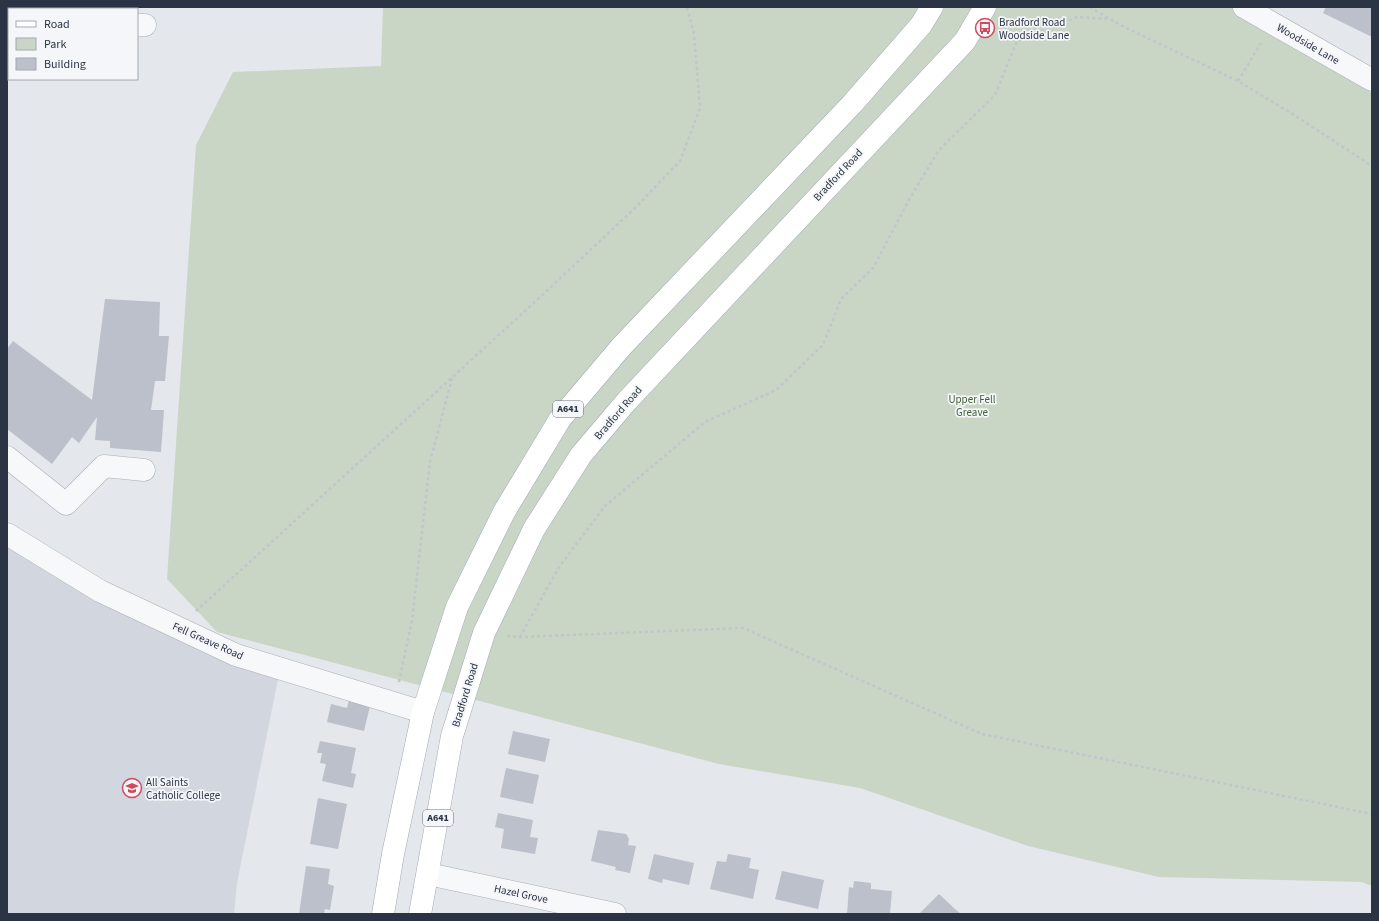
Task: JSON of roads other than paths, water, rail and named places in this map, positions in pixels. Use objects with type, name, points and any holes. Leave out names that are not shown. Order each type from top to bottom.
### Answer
[{"type":"main road","name":"A641","points":[[384,914],[393,854],[423,712],[457,607],[504,512],[560,419],[621,347],[853,104],[921,25],[932,7]]},
{"type":"main road","name":"Bradford Road","points":[[420,914],[452,736],[484,633],[534,529],[581,455],[626,402],[964,41],[985,7]]},
{"type":"street","name":"Woodside Lane","points":[[1244,7],[1372,80]]},
{"type":"street","points":[[7,457],[66,504],[104,466],[144,470]]},
{"type":"street","name":"Fell Greave Road","points":[[7,534],[100,591],[236,655],[423,712]]},
{"type":"street","name":"Hazel Grove","points":[[428,874],[615,914]]},
{"type":"place","name":"Bradford Road Woodside Lane","points":[[985,28]]},
{"type":"place","name":"All Saints Catholic College","points":[[132,788]]},
{"type":"park label","name":"Upper Fell Greave","points":[[972,405]]}]
